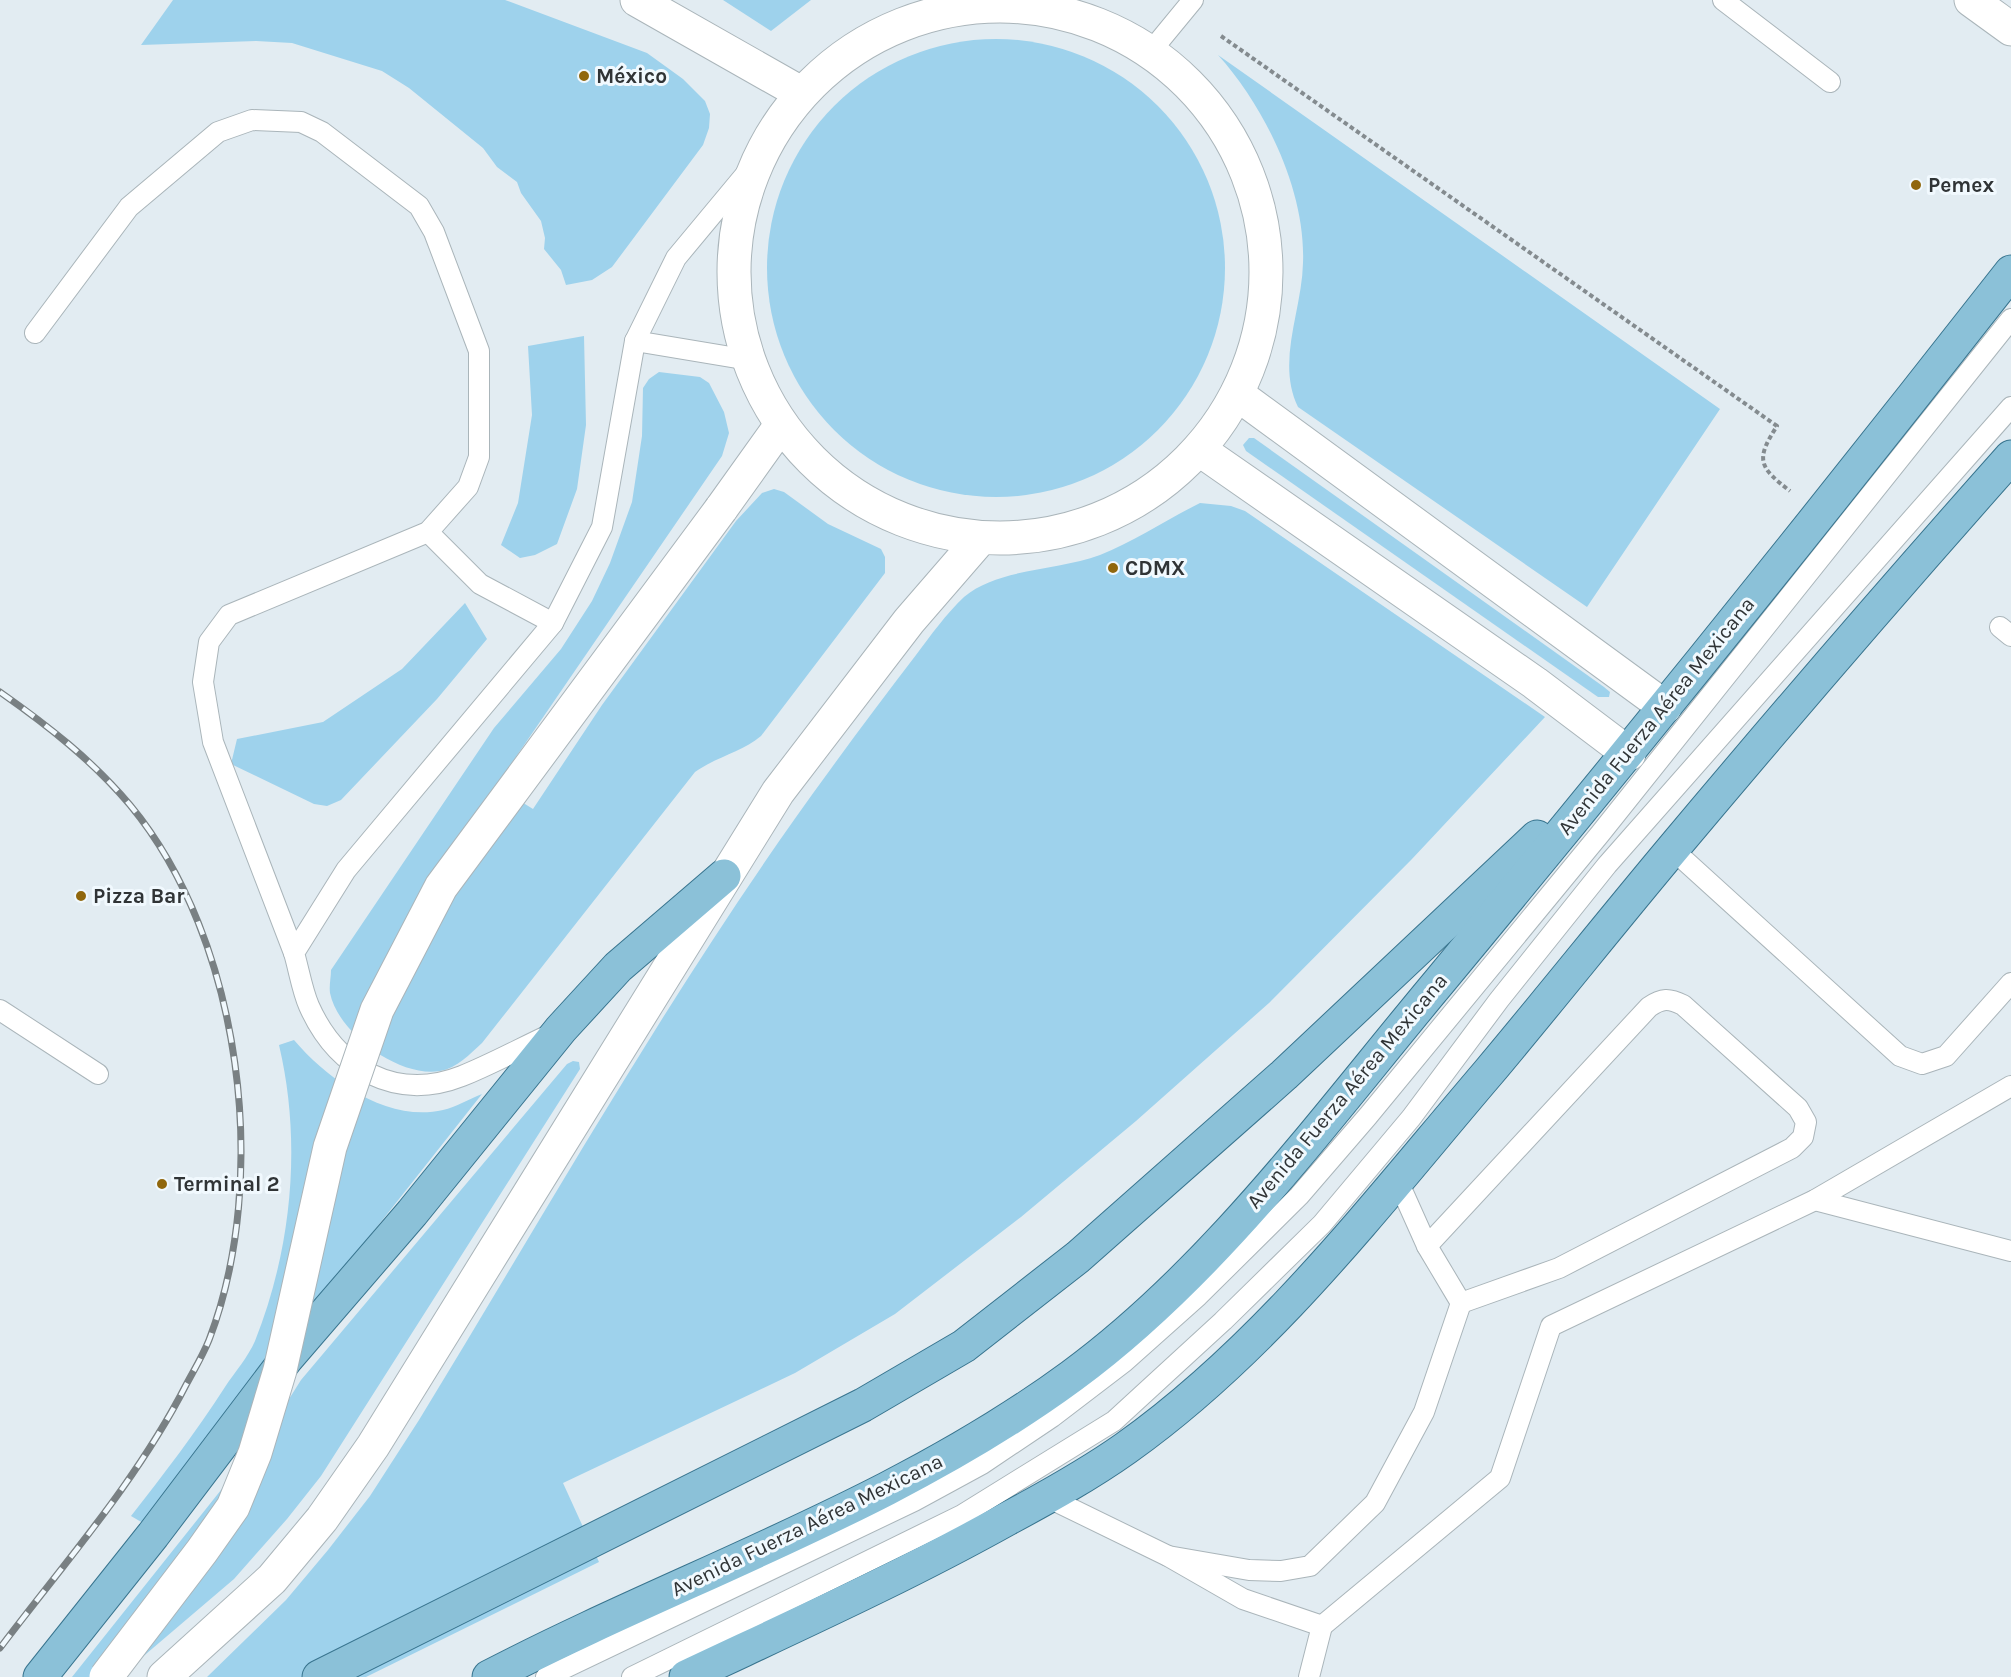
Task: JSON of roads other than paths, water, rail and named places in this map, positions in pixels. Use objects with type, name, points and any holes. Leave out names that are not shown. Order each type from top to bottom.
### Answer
[{"type":"main road","name":"Avenida Fuerza Aérea Mexicana","points":[[489,1677],[894,1488],[987,1435],[1072,1377],[1128,1332],[1201,1261],[1257,1200],[1629,754],[2011,272]]},
{"type":"main road","points":[[686,1677],[875,1588],[1047,1497],[1125,1449],[1222,1370],[1272,1321],[1398,1179],[1672,849],[2011,457]]},
{"type":"main road","points":[[319,1677],[863,1405],[964,1346],[1078,1257],[1284,1075],[1472,896],[1629,754]]},
{"type":"main road","points":[[40,1677],[153,1535],[287,1358],[412,1213],[561,1029],[618,968],[724,876]]},
{"type":"street","points":[[638,0],[801,93]]},
{"type":"street","points":[[1971,0],[2011,29]]},
{"type":"street","points":[[1011,4],[1084,17],[1151,51],[1208,103],[1247,169],[1266,244],[1262,321],[1237,394],[1200,450],[1151,493],[1098,521],[1040,537],[980,539],[923,528],[870,505],[824,472],[782,425],[749,360],[737,310],[735,258],[742,206],[760,157],[801,93],[841,57],[930,5],[1011,4]]},
{"type":"street","points":[[1237,394],[1665,707]]},
{"type":"street","points":[[106,1677],[233,1507],[255,1453],[280,1370],[330,1148],[377,1010],[441,887],[782,425]]},
{"type":"street","points":[[1200,450],[1535,683],[1629,754]]},
{"type":"street","points":[[164,1677],[272,1579],[322,1519],[373,1446],[778,792],[909,621],[980,539]]},
{"type":"lane","points":[[1151,51],[1192,0]]},
{"type":"lane","points":[[1723,0],[1830,82]]},
{"type":"lane","points":[[35,333],[129,207],[218,132],[252,120],[301,122],[322,132],[419,206],[434,232],[479,351],[479,457],[468,488],[428,532],[229,615],[209,642],[203,681],[213,742],[294,953],[309,1006],[335,1047],[356,1067],[384,1082],[427,1085],[461,1076],[561,1029]]},
{"type":"lane","points":[[294,953],[346,870],[552,623],[602,528],[635,341],[676,258],[760,157]]},
{"type":"lane","points":[[546,1677],[914,1501],[982,1464],[1052,1417],[1124,1362],[1198,1296],[1299,1196],[1368,1116],[1600,834],[2011,319]]},
{"type":"lane","points":[[635,341],[749,360]]},
{"type":"lane","points":[[632,1677],[962,1515],[1114,1421],[1223,1322],[1322,1224],[1411,1118],[1499,1000],[1607,865],[2011,407]]},
{"type":"lane","points":[[428,532],[480,584],[552,623]]},
{"type":"lane","points":[[1672,849],[1900,1056],[1922,1064],[1946,1056],[2011,983]]},
{"type":"lane","points":[[1427,1246],[1649,1007],[1659,1000],[1672,999],[1683,1005],[1798,1108],[1806,1122],[1803,1137],[1792,1148],[1746,1173],[1559,1268],[1461,1303]]},
{"type":"lane","points":[[0,1010],[98,1074]]},
{"type":"lane","points":[[1309,1677],[1322,1626],[1500,1478],[1551,1326],[1815,1200],[2011,1086]]},
{"type":"lane","points":[[1168,1556],[1249,1570],[1281,1571],[1310,1566],[1375,1503],[1424,1412],[1461,1303],[1427,1246],[1398,1179]]},
{"type":"lane","points":[[1815,1200],[2011,1251]]},
{"type":"lane","points":[[1047,1497],[1168,1556],[1243,1599],[1322,1626]]},
{"type":"railway","points":[[0,692],[52,730],[85,758],[130,805],[168,860],[198,923],[221,991],[235,1062],[241,1135],[239,1207],[228,1276],[204,1351],[167,1420],[123,1488],[0,1648]]},
{"type":"place","name":"México","points":[[584,76]]},
{"type":"place","name":"Pemex","points":[[1916,185]]},
{"type":"place","name":"CDMX","points":[[1113,568]]},
{"type":"place","name":"Pizza Bar","points":[[81,896]]},
{"type":"place","name":"Terminal 2","points":[[162,1184]]}]
